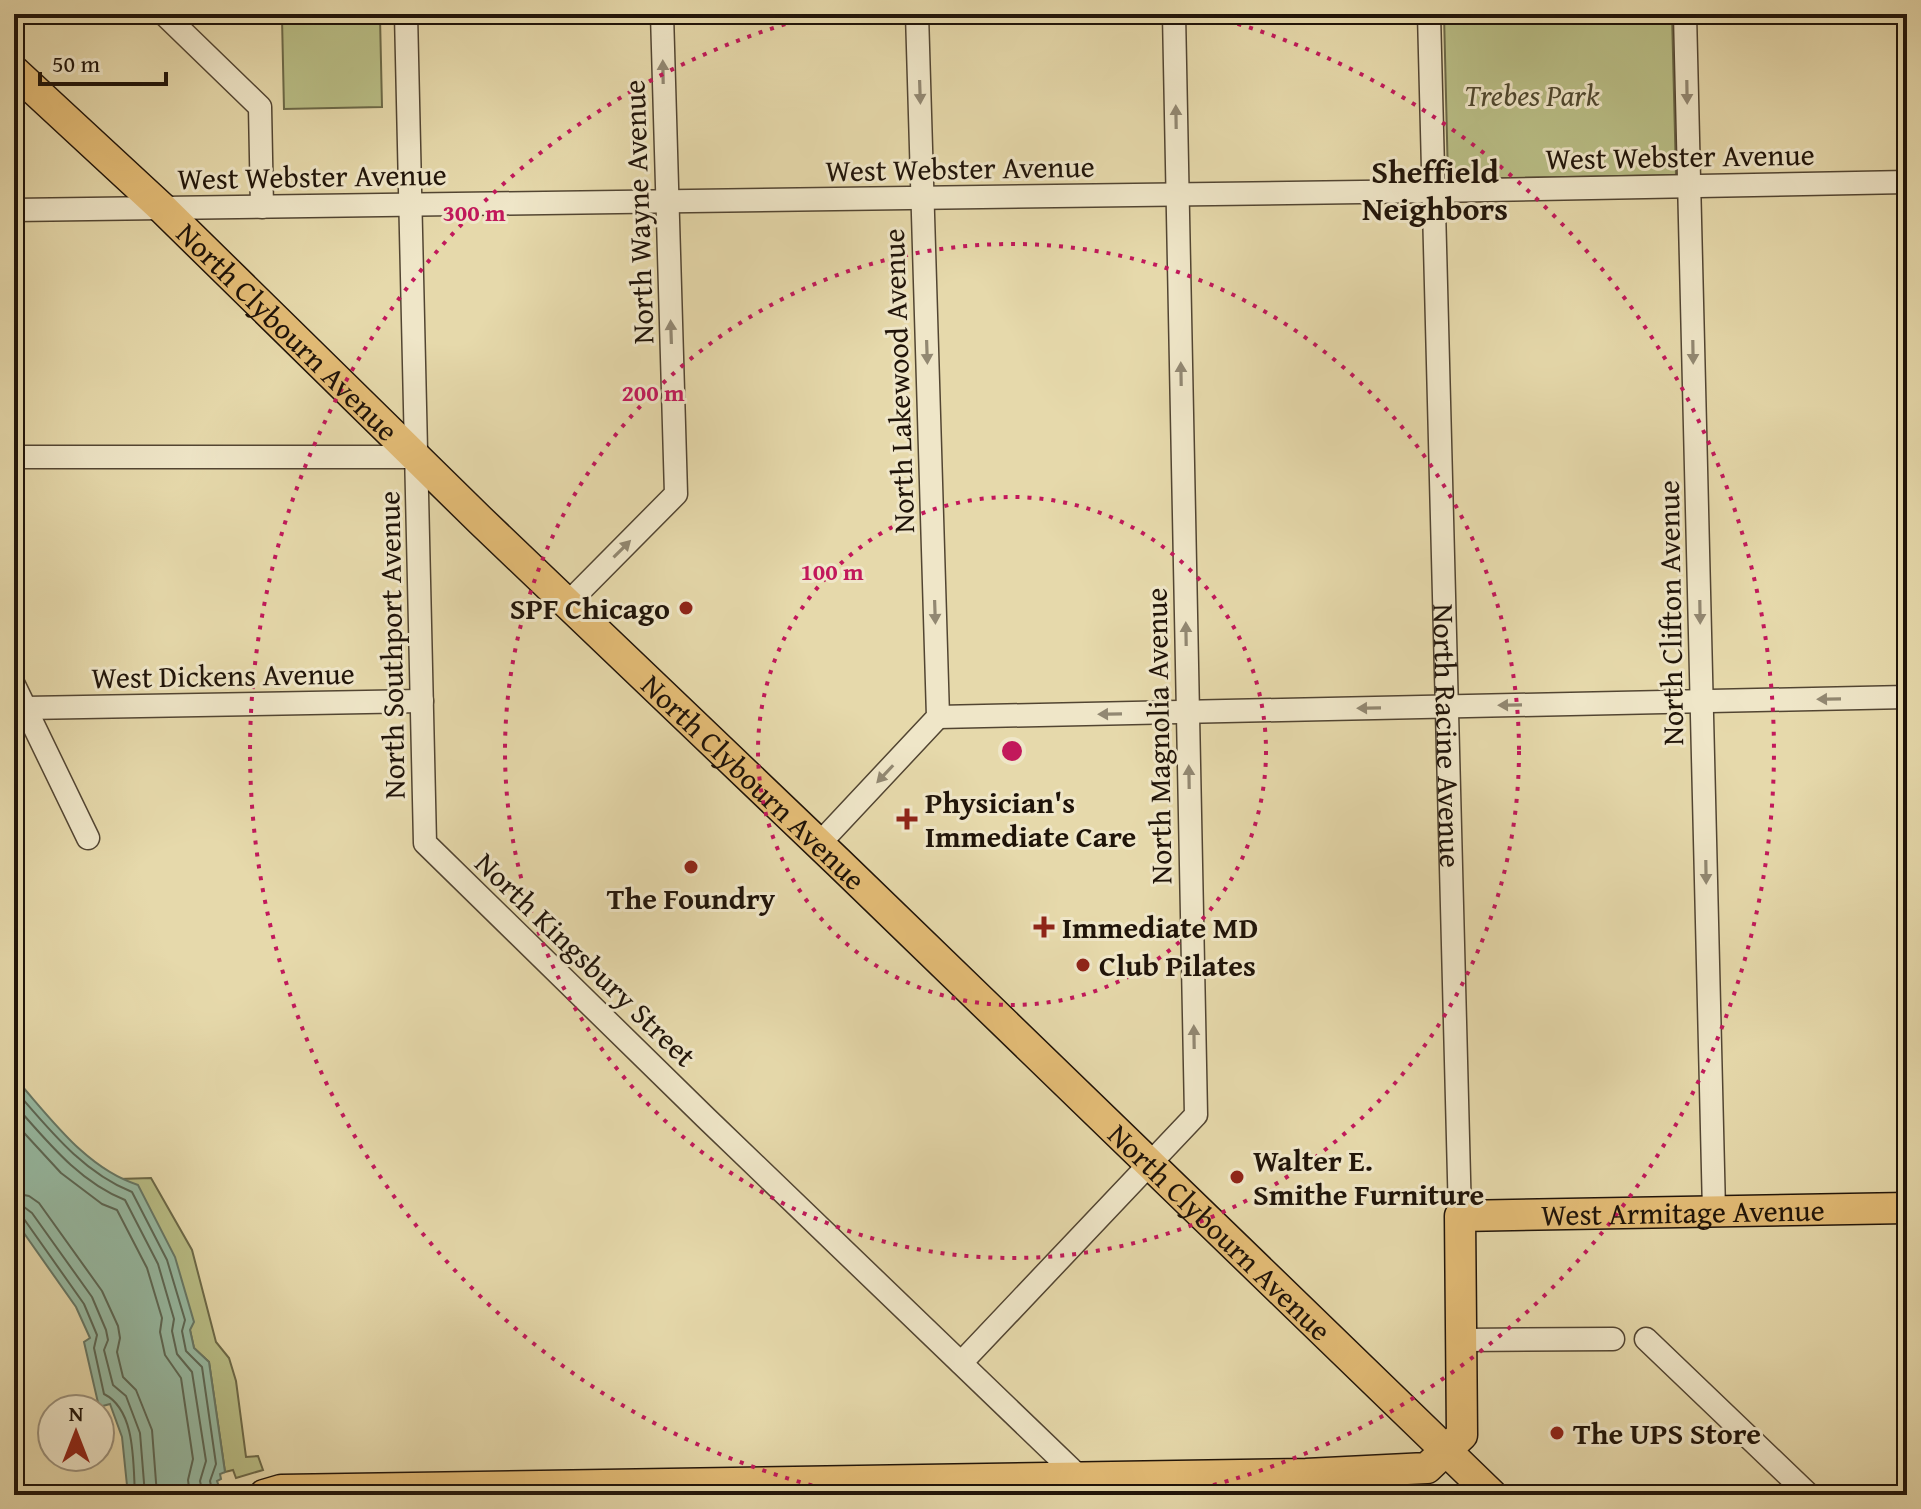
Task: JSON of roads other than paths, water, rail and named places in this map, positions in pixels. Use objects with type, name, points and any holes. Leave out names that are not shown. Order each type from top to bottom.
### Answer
[{"type":"main road","name":"North Clybourn Avenue","points":[[14,71],[162,208],[567,604],[1492,1495]]},
{"type":"main road","name":"West Armitage Avenue","points":[[1460,1216],[1907,1208]]},
{"type":"main road","name":"North Racine Avenue","points":[[1447,1451],[1462,1435],[1460,1216]]},
{"type":"main road","points":[[264,1495],[281,1490],[1283,1485],[1427,1468],[1447,1451]]},
{"type":"street","points":[[164,14],[260,107],[262,207]]},
{"type":"street","name":"North Southport Avenue","points":[[406,14],[425,843]]},
{"type":"street","name":"North Wayne Avenue","points":[[567,604],[676,494],[662,14]]},
{"type":"street","name":"North Lakewood Avenue","points":[[917,14],[938,717]]},
{"type":"street","name":"North Magnolia Avenue","points":[[961,1363],[1196,1115],[1174,14]]},
{"type":"street","name":"North Racine Avenue","points":[[1429,14],[1460,1216]]},
{"type":"street","name":"North Clifton Avenue","points":[[1685,14],[1714,1211]]},
{"type":"street","name":"West Webster Avenue","points":[[14,210],[1907,182]]},
{"type":"street","points":[[14,457],[417,457]]},
{"type":"street","points":[[14,685],[88,838]]},
{"type":"street","points":[[819,844],[938,717],[1907,697]]},
{"type":"street","name":"West Dickens Avenue","points":[[26,708],[422,701]]},
{"type":"street","name":"North Kingsbury Street","points":[[425,843],[1088,1486]]},
{"type":"street","points":[[1462,1340],[1613,1339]]},
{"type":"street","points":[[1646,1339],[1809,1495]]},
{"type":"water","points":[[14,1077],[85,1154],[101,1167],[138,1185],[175,1257],[194,1322],[190,1330],[194,1348],[209,1362],[225,1472],[220,1474],[221,1479],[217,1481],[222,1495],[128,1495],[122,1437],[116,1420],[116,1393],[96,1393],[84,1342],[90,1338],[76,1307],[14,1219]]},
{"type":"place","name":"SPF Chicago","points":[[686,608]]},
{"type":"place","name":"Physician's Immediate Care","points":[[907,819]]},
{"type":"place","name":"The Foundry","points":[[691,867]]},
{"type":"place","name":"Immediate MD","points":[[1044,927]]},
{"type":"place","name":"Club Pilates","points":[[1083,965]]},
{"type":"place","name":"Walter E. Smithe Furniture","points":[[1237,1177]]},
{"type":"place","name":"The UPS Store","points":[[1557,1433]]},
{"type":"district","name":"Sheffield Neighbors","points":[[1435,190]]},
{"type":"park label","name":"Trebes Park","points":[[1532,95]]}]
